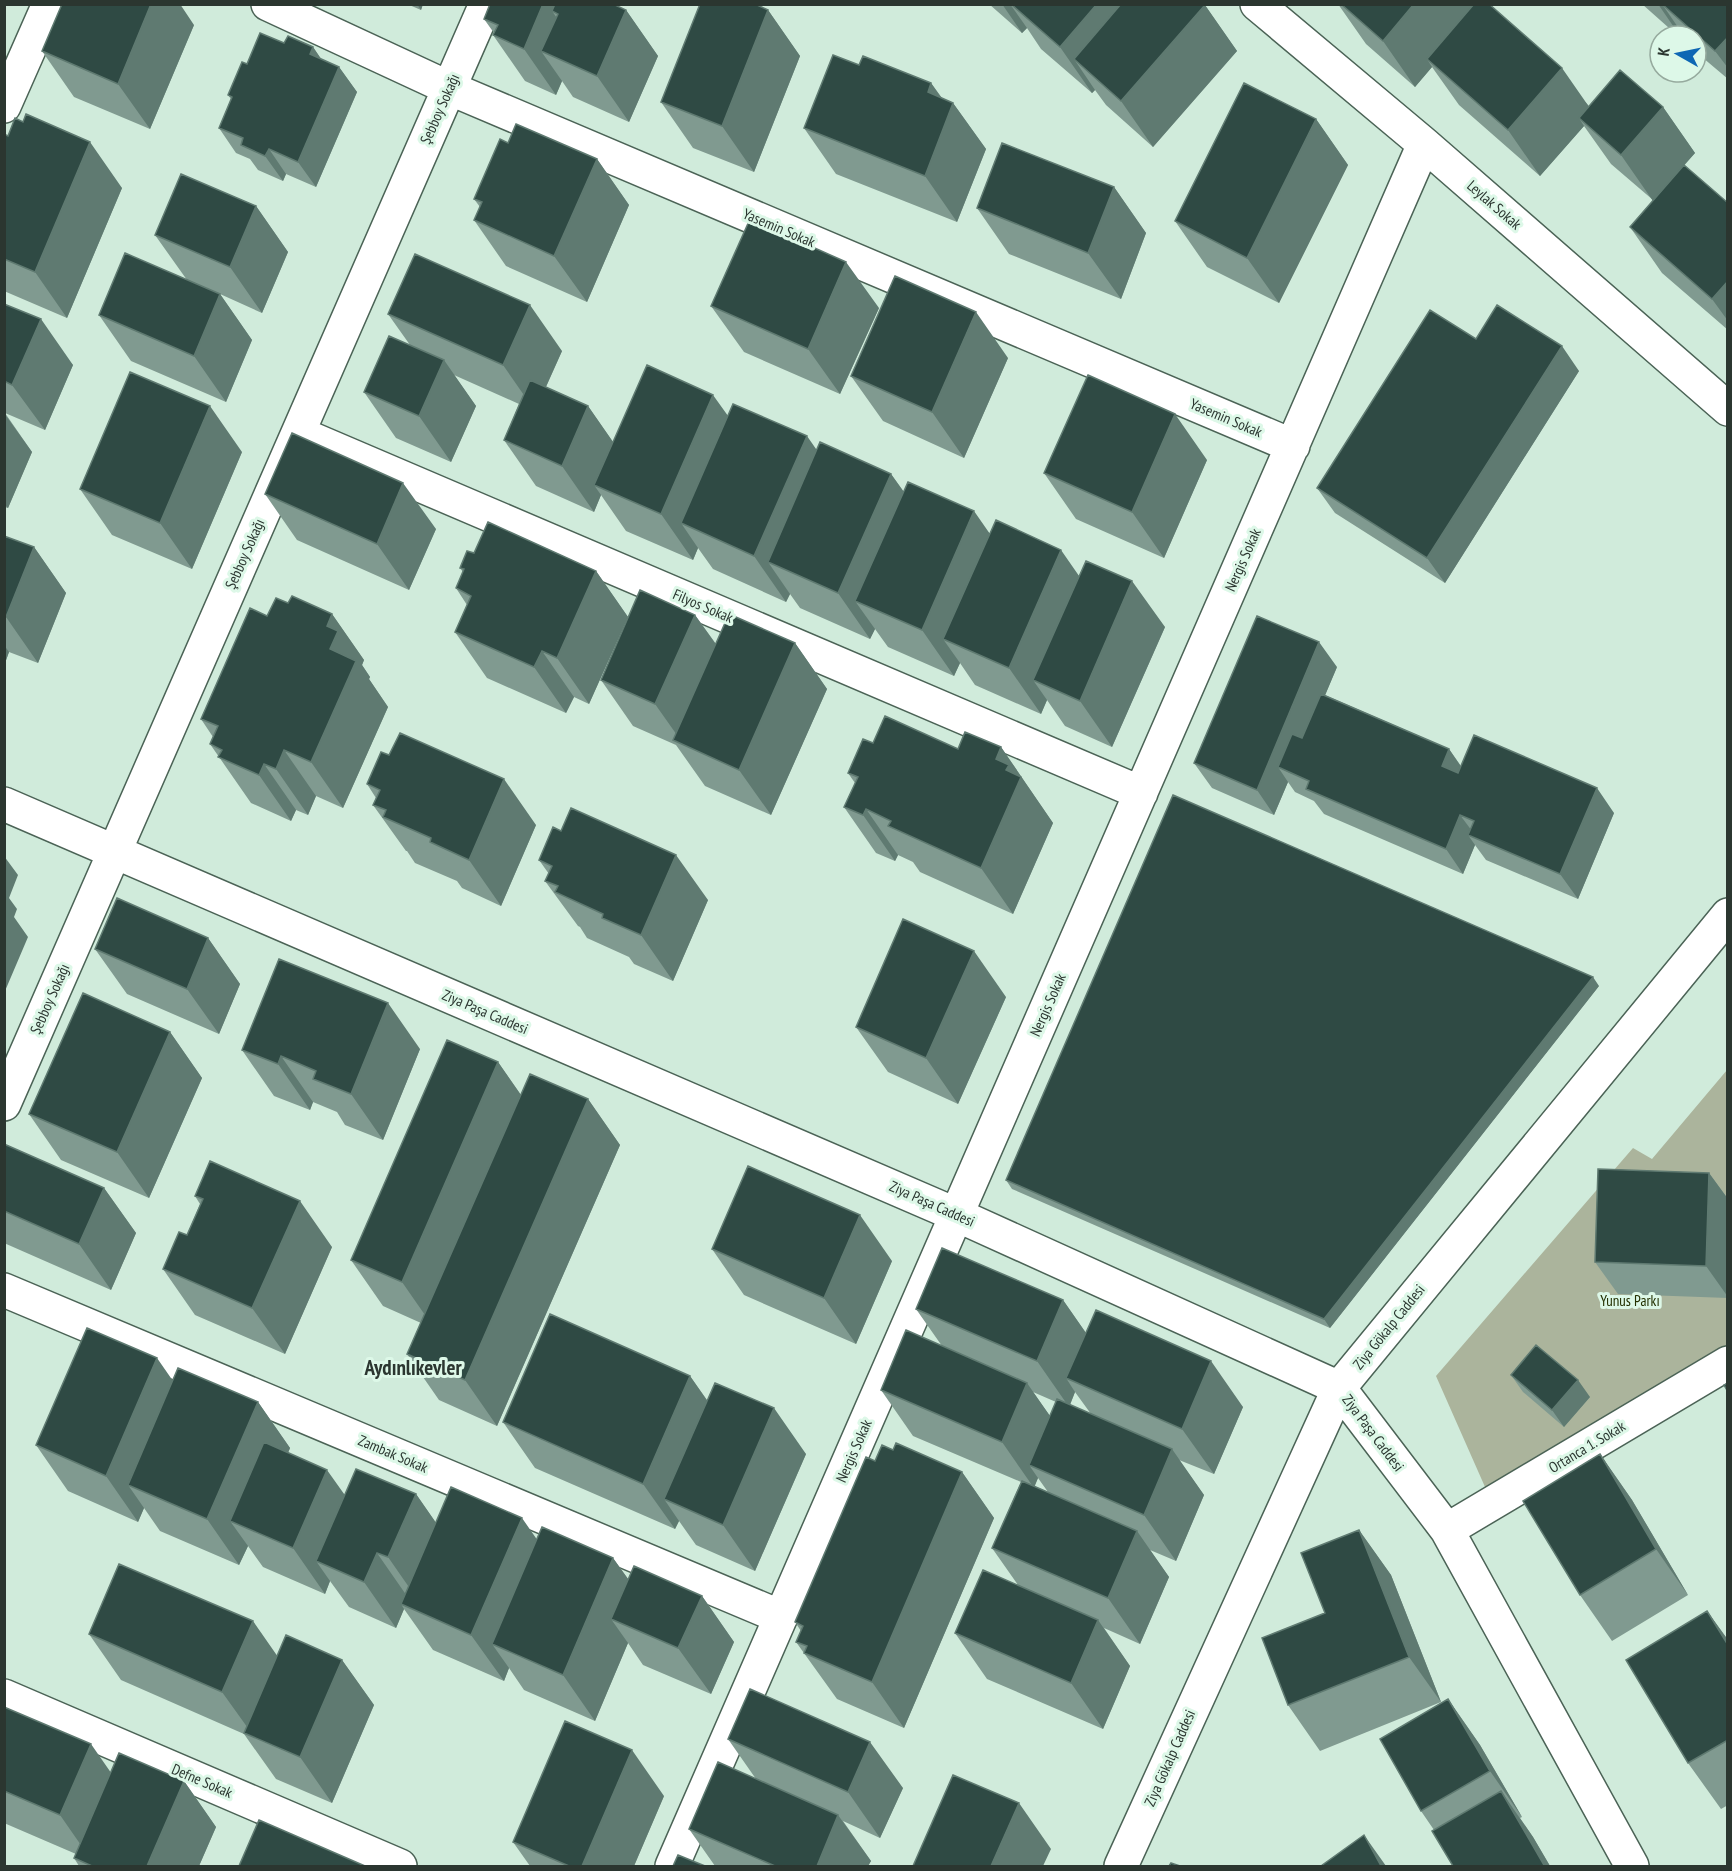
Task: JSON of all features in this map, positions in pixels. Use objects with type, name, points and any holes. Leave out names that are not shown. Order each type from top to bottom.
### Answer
[{"type":"street","points":[[4,106],[49,4]]},
{"type":"street","name":"Yasemin Sokak","points":[[268,4],[449,88],[1293,446]]},
{"type":"street","name":"Şebboy Sokağı","points":[[4,1104],[486,4]]},
{"type":"street","name":"Leylak Sokak","points":[[1257,4],[1424,144],[1728,409]]},
{"type":"street","name":"Nergis Sokak","points":[[672,1866],[1424,144]]},
{"type":"street","name":"Filyos Sokak","points":[[298,433],[1141,794]]},
{"type":"street","name":"Ziya Paşa Caddesi","points":[[4,804],[957,1215],[1339,1388],[1447,1530],[1632,1866]]},
{"type":"street","name":"Ziya Gökalp Caddesi","points":[[1121,1866],[1339,1388],[1728,915]]},
{"type":"street","name":"Zambak Sokak","points":[[4,1290],[781,1617]]},
{"type":"street","name":"Ortanca 1. Sokak","points":[[1447,1530],[1728,1363]]},
{"type":"street","name":"Defne Sokak","points":[[4,1696],[400,1866]]},
{"type":"green space","name":"Yunus Parkı","points":[[1727,1070],[1727,1357],[1489,1496],[1436,1376],[1633,1148],[1652,1159]]},
{"type":"building","points":[[62,4],[151,4],[118,84],[42,51]]},
{"type":"building","points":[[490,4],[543,4],[524,49],[493,35],[498,25],[484,19]]},
{"type":"building","points":[[555,4],[613,4],[626,10],[597,76],[541,51],[558,14],[552,11]]},
{"type":"building","points":[[700,4],[755,4],[768,10],[722,126],[661,102]]},
{"type":"building","points":[[1011,4],[1097,4],[1060,47]]},
{"type":"building","points":[[1121,4],[1205,5],[1121,101],[1074,59]]},
{"type":"building","points":[[1341,4],[1414,4],[1383,41]]},
{"type":"building","points":[[1474,4],[1489,4],[1562,68],[1508,130],[1427,59]]},
{"type":"building","points":[[1662,4],[1728,4],[1728,37],[1715,51],[1708,45],[1708,24],[1685,24]]},
{"type":"building","points":[[260,33],[284,43],[288,36],[313,47],[310,54],[339,67],[298,162],[269,149],[265,156],[241,145],[243,138],[219,128],[232,97],[228,95],[242,62],[247,64]]},
{"type":"building","points":[[833,55],[859,65],[863,56],[931,83],[928,92],[953,103],[925,176],[804,128]]},
{"type":"building","points":[[1620,70],[1663,107],[1621,155],[1579,118]]},
{"type":"building","points":[[1244,83],[1316,119],[1247,258],[1175,221]]},
{"type":"building","points":[[26,114],[90,142],[35,272],[4,259],[4,134],[8,136],[15,118],[23,122]]},
{"type":"building","points":[[516,124],[597,159],[554,256],[474,220],[482,202],[474,199],[500,139],[508,143]]},
{"type":"building","points":[[1002,143],[1114,187],[1088,253],[977,208]]},
{"type":"building","points":[[1684,165],[1728,203],[1728,281],[1712,299],[1630,227]]},
{"type":"building","points":[[181,174],[256,206],[230,267],[155,235]]},
{"type":"building","points":[[750,219],[846,262],[808,349],[711,306]]},
{"type":"building","points":[[125,253],[220,294],[194,356],[99,315]]},
{"type":"building","points":[[415,254],[530,305],[503,365],[388,314]]},
{"type":"building","points":[[895,276],[976,312],[932,412],[851,376]]},
{"type":"building","points":[[4,304],[41,319],[12,385],[4,381]]},
{"type":"building","points":[[1497,305],[1562,346],[1427,558],[1317,488],[1430,310],[1476,339]]},
{"type":"building","points":[[389,336],[444,360],[419,416],[364,392]]},
{"type":"building","points":[[647,365],[713,395],[661,514],[594,485]]},
{"type":"building","points":[[130,372],[210,406],[160,523],[80,489]]},
{"type":"building","points":[[1088,375],[1175,414],[1132,512],[1044,473]]},
{"type":"building","points":[[530,380],[588,406],[562,466],[504,440]]},
{"type":"building","points":[[733,404],[807,436],[754,556],[681,523]]},
{"type":"building","points":[[292,433],[403,483],[377,544],[265,494]]},
{"type":"building","points":[[820,442],[891,474],[838,593],[768,562]]},
{"type":"building","points":[[908,482],[974,511],[922,630],[855,601]]},
{"type":"building","points":[[996,520],[1061,550],[1009,668],[943,639]]},
{"type":"building","points":[[488,522],[596,571],[557,658],[542,651],[534,667],[455,632],[471,596],[456,588],[464,569],[460,568],[467,551],[474,553]]},
{"type":"building","points":[[4,536],[34,547],[6,617],[4,617]]},
{"type":"building","points":[[1086,561],[1132,581],[1080,701],[1033,680]]},
{"type":"building","points":[[640,590],[695,615],[655,704],[601,680]]},
{"type":"building","points":[[292,596],[332,614],[327,626],[338,631],[330,649],[356,661],[311,762],[284,750],[276,769],[264,764],[259,775],[218,757],[222,750],[210,744],[218,726],[201,719],[250,608],[267,616],[276,598],[288,603]]},
{"type":"building","points":[[729,614],[795,643],[739,770],[673,740]]},
{"type":"building","points":[[1257,616],[1319,642],[1257,790],[1194,763]]},
{"type":"building","points":[[1321,694],[1449,749],[1442,766],[1458,773],[1474,735],[1597,788],[1560,874],[1468,835],[1474,821],[1460,815],[1446,849],[1306,789],[1309,781],[1278,767],[1292,734],[1302,738]]},
{"type":"building","points":[[885,716],[958,749],[965,732],[1001,747],[996,759],[1009,765],[1006,770],[1021,777],[981,868],[888,826],[891,821],[866,809],[863,815],[844,807],[858,777],[848,773],[863,739],[873,743]]},
{"type":"building","points":[[400,733],[504,779],[469,860],[430,842],[431,838],[383,817],[386,810],[373,805],[380,790],[367,784],[381,752],[389,755]]},
{"type":"building","points":[[1173,795],[1593,977],[1324,1319],[1006,1180]]},
{"type":"building","points":[[571,808],[676,855],[641,935],[602,918],[603,914],[555,892],[558,886],[545,881],[552,866],[539,860],[553,827],[561,831]]},
{"type":"building","points":[[117,898],[208,938],[187,989],[95,949]]},
{"type":"building","points":[[903,919],[974,951],[926,1058],[856,1027]]},
{"type":"building","points":[[279,959],[388,1003],[351,1094],[313,1079],[316,1071],[281,1056],[278,1064],[242,1050]]},
{"type":"building","points":[[83,993],[170,1032],[117,1152],[29,1114]]},
{"type":"building","points":[[447,1040],[498,1062],[402,1282],[351,1260]]},
{"type":"building","points":[[530,1074],[588,1099],[465,1380],[407,1354]]},
{"type":"building","points":[[4,1144],[104,1188],[79,1244],[4,1211]]},
{"type":"building","points":[[210,1161],[300,1201],[252,1308],[163,1269],[179,1232],[187,1235],[203,1199],[195,1196]]},
{"type":"building","points":[[748,1166],[860,1215],[824,1298],[712,1249]]},
{"type":"building","points":[[1598,1169],[1709,1173],[1706,1266],[1595,1262]]},
{"type":"building","points":[[942,1248],[1063,1300],[1037,1361],[916,1309]]},
{"type":"building","points":[[1096,1310],[1211,1361],[1182,1429],[1066,1378]]},
{"type":"building","points":[[550,1314],[690,1376],[643,1484],[503,1422]]},
{"type":"building","points":[[87,1328],[157,1358],[106,1476],[36,1445]]},
{"type":"building","points":[[906,1330],[1027,1383],[1002,1442],[881,1390]]},
{"type":"building","points":[[1536,1345],[1578,1380],[1552,1410],[1511,1375]]},
{"type":"building","points":[[178,1368],[258,1402],[207,1519],[128,1485]]},
{"type":"building","points":[[715,1383],[774,1408],[723,1525],[664,1499]]},
{"type":"building","points":[[1057,1399],[1172,1449],[1144,1515],[1029,1465]]},
{"type":"building","points":[[264,1442],[327,1470],[293,1548],[230,1521]]},
{"type":"building","points":[[896,1443],[962,1472],[872,1682],[804,1653],[807,1646],[796,1642],[803,1626],[795,1622],[866,1457],[875,1461],[882,1445],[893,1450]]},
{"type":"building","points":[[1600,1454],[1656,1549],[1580,1595],[1523,1501]]},
{"type":"building","points":[[356,1469],[416,1494],[388,1557],[377,1553],[364,1582],[316,1561]]},
{"type":"building","points":[[1022,1481],[1137,1531],[1108,1598],[992,1548]]},
{"type":"building","points":[[451,1487],[522,1518],[471,1635],[401,1604]]},
{"type":"building","points":[[542,1527],[613,1558],[563,1675],[492,1644]]},
{"type":"building","points":[[1359,1530],[1409,1657],[1288,1705],[1262,1638],[1325,1613],[1301,1553]]},
{"type":"building","points":[[119,1564],[253,1621],[222,1692],[89,1634]]},
{"type":"building","points":[[634,1566],[702,1596],[678,1648],[611,1619]]},
{"type":"building","points":[[983,1570],[1098,1620],[1071,1683],[955,1633]]},
{"type":"building","points":[[1707,1611],[1728,1645],[1728,1740],[1688,1763],[1626,1660]]},
{"type":"building","points":[[286,1635],[342,1660],[300,1757],[244,1733]]},
{"type":"building","points":[[750,1689],[870,1742],[848,1792],[728,1739]]},
{"type":"building","points":[[1448,1699],[1490,1771],[1421,1811],[1380,1739]]},
{"type":"building","points":[[4,1707],[91,1744],[60,1815],[4,1791]]},
{"type":"building","points":[[565,1721],[632,1750],[582,1866],[569,1866],[513,1842]]},
{"type":"building","points":[[119,1753],[184,1781],[147,1866],[92,1866],[74,1858]]},
{"type":"building","points":[[718,1762],[838,1815],[817,1866],[775,1866],[689,1829]]},
{"type":"building","points":[[953,1775],[1019,1803],[991,1866],[913,1866]]},
{"type":"building","points":[[1501,1791],[1544,1865],[1453,1866],[1432,1831]]},
{"type":"building","points":[[259,1820],[365,1866],[239,1866]]},
{"type":"building","points":[[1364,1835],[1381,1866],[1321,1866]]},
{"type":"building","points":[[678,1855],[705,1866],[673,1866]]},
{"type":"district","name":"Aydınlıkevler","points":[[413,1368]]}]
